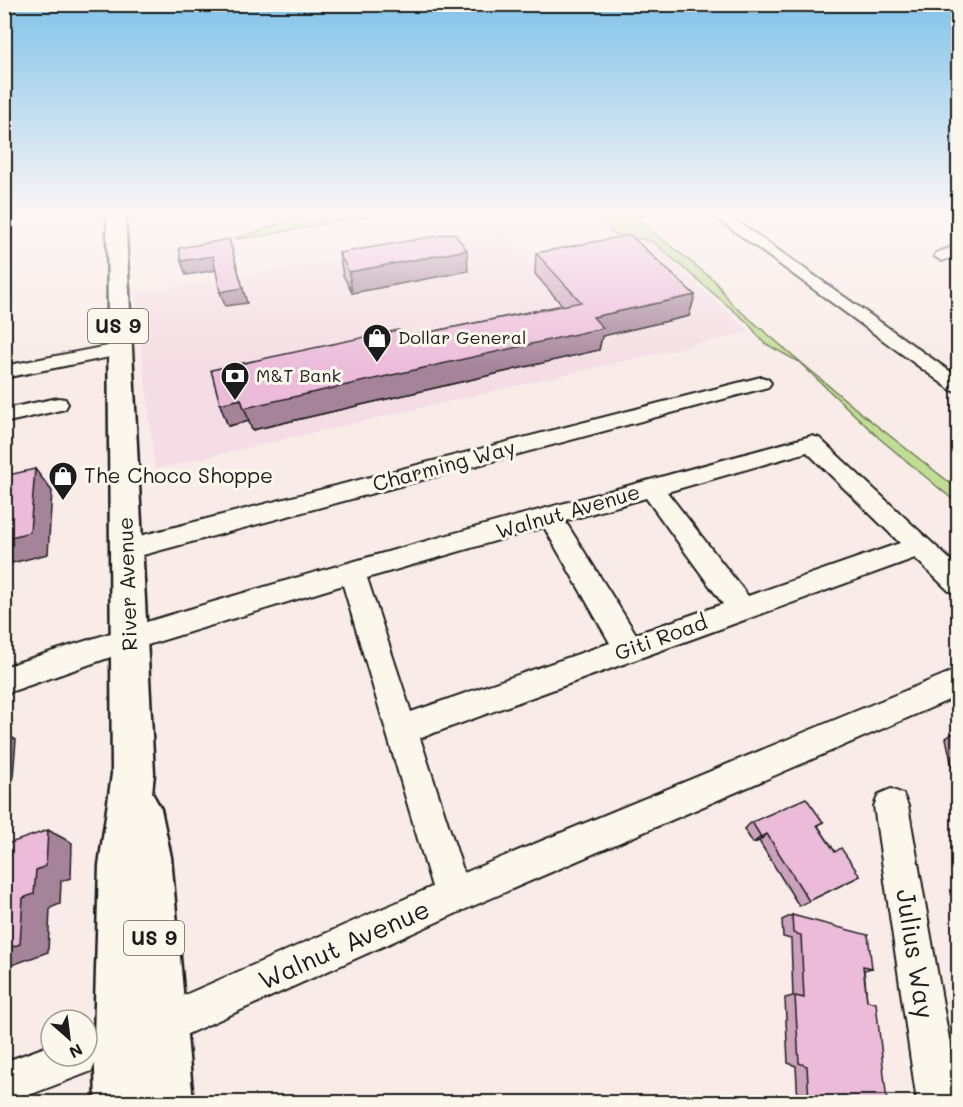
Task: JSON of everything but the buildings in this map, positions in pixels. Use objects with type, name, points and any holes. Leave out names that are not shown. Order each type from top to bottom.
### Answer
[{"type":"highway","name":"River Avenue","points":[[117,266],[118,350],[131,638],[133,774],[122,864],[124,1102]]},
{"type":"highway","name":"River Avenue","points":[[123,1039],[165,1102]]},
{"type":"street","points":[[790,266],[958,386]]},
{"type":"street","points":[[4,372],[118,350]]},
{"type":"street","name":"Charming Way","points":[[128,549],[761,383]]},
{"type":"street","points":[[4,416],[58,404]]},
{"type":"street","name":"Walnut Avenue","points":[[4,681],[131,638],[352,572],[811,443],[958,583]]},
{"type":"street","points":[[651,488],[742,609]]},
{"type":"street","points":[[550,517],[629,649]]},
{"type":"street","name":"Giti Road","points":[[402,730],[920,546]]},
{"type":"street","points":[[352,572],[453,896]]},
{"type":"street","name":"Walnut Avenue","points":[[123,1039],[958,682]]},
{"type":"street","name":"Julius Way","points":[[891,806],[939,1102]]},
{"type":"street","points":[[4,1084],[46,1068]]},
{"type":"shaded area","points":[[303,266],[676,266],[750,332],[155,469],[136,294]]},
{"type":"green space","points":[[681,266],[696,266],[714,280],[732,304],[862,414],[958,489],[958,504],[879,438],[799,362],[764,343],[747,322]]},
{"type":"place","name":"Dollar General","points":[[377,364]]},
{"type":"place","name":"M&T Bank","points":[[235,402]]},
{"type":"place","name":"The Choco Shoppe","points":[[63,502]]}]
